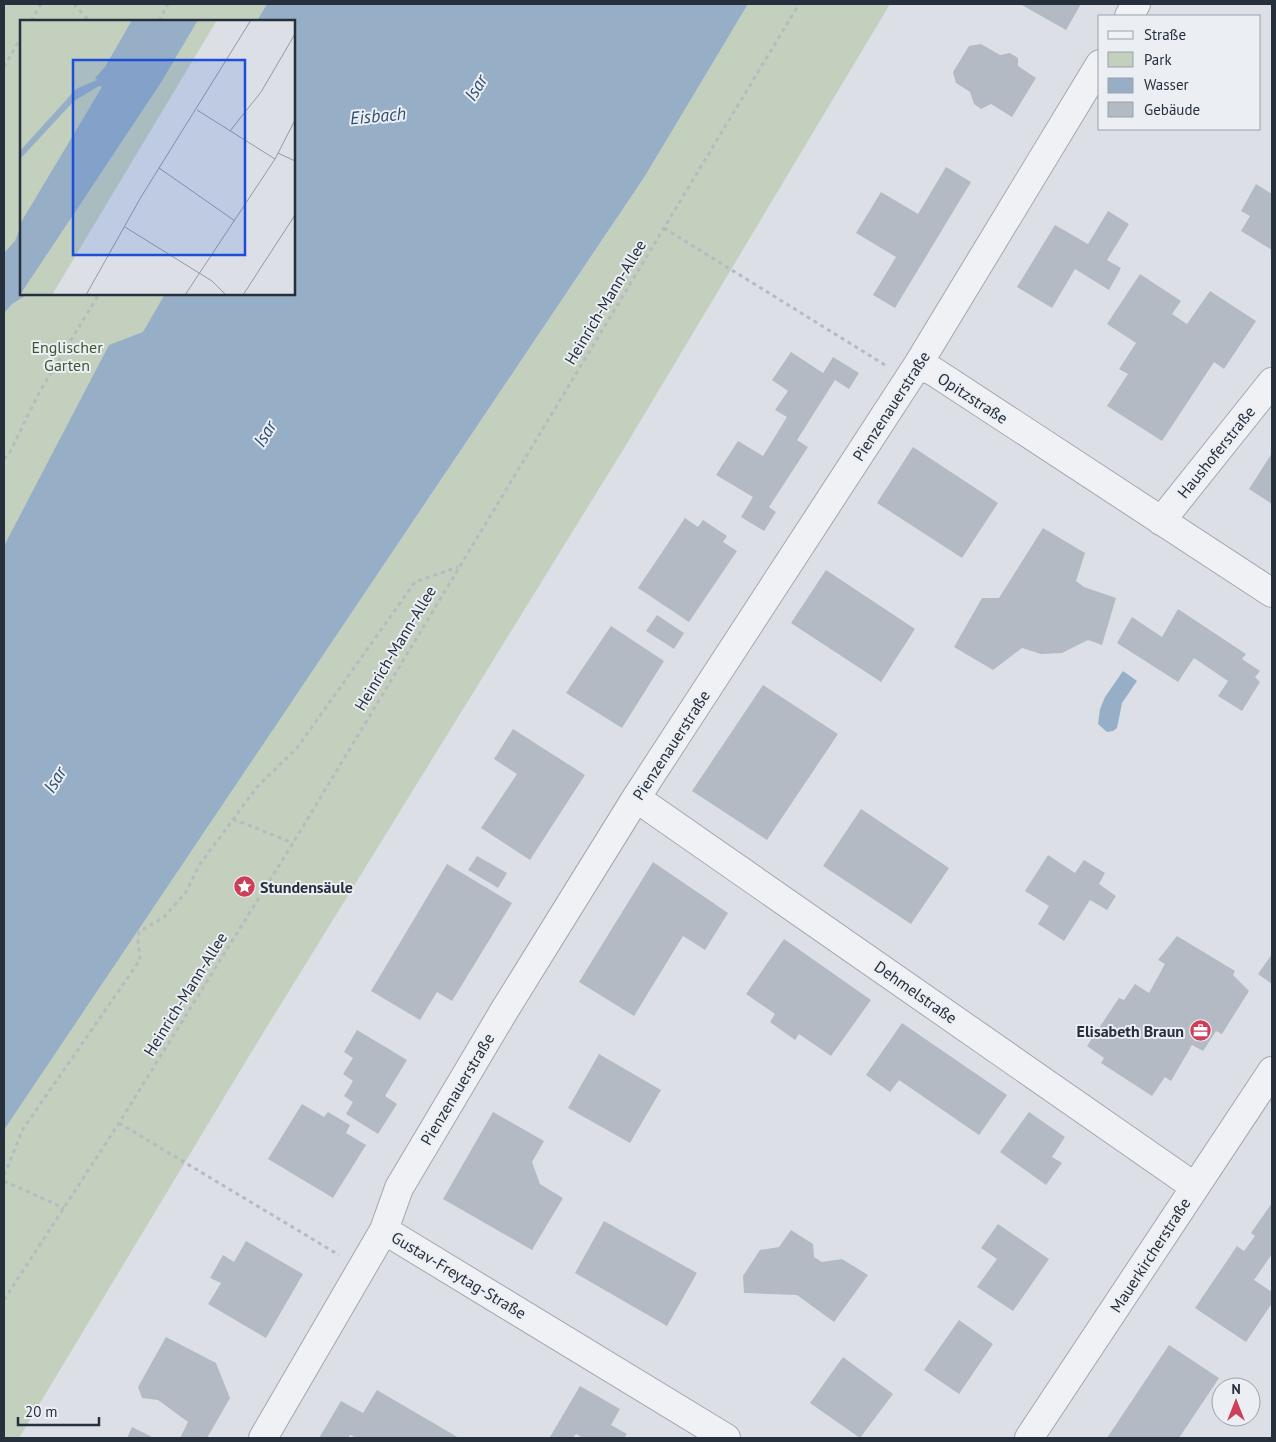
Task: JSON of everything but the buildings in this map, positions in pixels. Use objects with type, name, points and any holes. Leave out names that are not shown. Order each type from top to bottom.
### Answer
[{"type":"street","points":[[1130,15],[1136,4]]},
{"type":"street","name":"Pienzenauerstraße","points":[[263,1438],[384,1230],[398,1188],[504,1011],[636,798],[918,366],[1098,67]]},
{"type":"street","name":"Opitzstraße","points":[[918,366],[933,371],[1272,593]]},
{"type":"street","name":"Haushoferstraße","points":[[1161,521],[1272,382]]},
{"type":"street","name":"Dehmelstraße","points":[[636,798],[1195,1187]]},
{"type":"street","name":"Mauerkircherstraße","points":[[1029,1438],[1272,1071]]},
{"type":"street","name":"Gustav-Freytag-Straße","points":[[384,1230],[726,1438]]},
{"type":"path","points":[[32,20],[41,4]]},
{"type":"path","points":[[74,4],[88,20]]},
{"type":"path","points":[[160,20],[168,4]]},
{"type":"path","name":"Heinrich-Mann-Allee","points":[[4,1300],[119,1123],[293,843],[458,567],[800,4]]},
{"type":"path","points":[[4,67],[20,39]]},
{"type":"path","name":"Opitzstraße","points":[[664,228],[887,367],[918,366]]},
{"type":"path","points":[[4,460],[9,454],[40,391],[98,295]]},
{"type":"path","points":[[4,1175],[23,1129],[140,960],[139,932],[164,917],[186,892],[200,864],[256,787],[297,748],[415,582],[458,567]]},
{"type":"path","points":[[233,819],[293,843]]},
{"type":"path","points":[[119,1123],[340,1256]]},
{"type":"path","points":[[4,1181],[64,1208]]},
{"type":"green space","name":"Englischer Garten","points":[[4,4],[284,4],[274,20],[20,20],[20,295],[175,295],[4,585]]},
{"type":"green space","points":[[748,4],[890,4],[626,445],[249,1056],[19,1438],[4,1438],[4,1130],[645,176]]},
{"type":"water","points":[[267,4],[748,4],[645,176],[4,1130],[4,546],[109,345],[143,332],[164,295],[295,295],[295,20],[258,20]]},
{"type":"water","points":[[20,228],[20,295],[26,295],[12,304],[4,313],[4,253],[15,241]]},
{"type":"water","points":[[1123,671],[1137,681],[1122,703],[1117,728],[1107,732],[1098,724],[1100,709],[1105,697]]},
{"type":"place","name":"Stundensäule","points":[[244,887]]},
{"type":"place","name":"Elisabeth Braun","points":[[1200,1031]]},
{"type":"water label","name":"Isar","points":[[476,88]]},
{"type":"water label","name":"Eisbach","points":[[378,116]]},
{"type":"water label","name":"Isar","points":[[265,434]]},
{"type":"water label","name":"Isar","points":[[55,780]]}]
